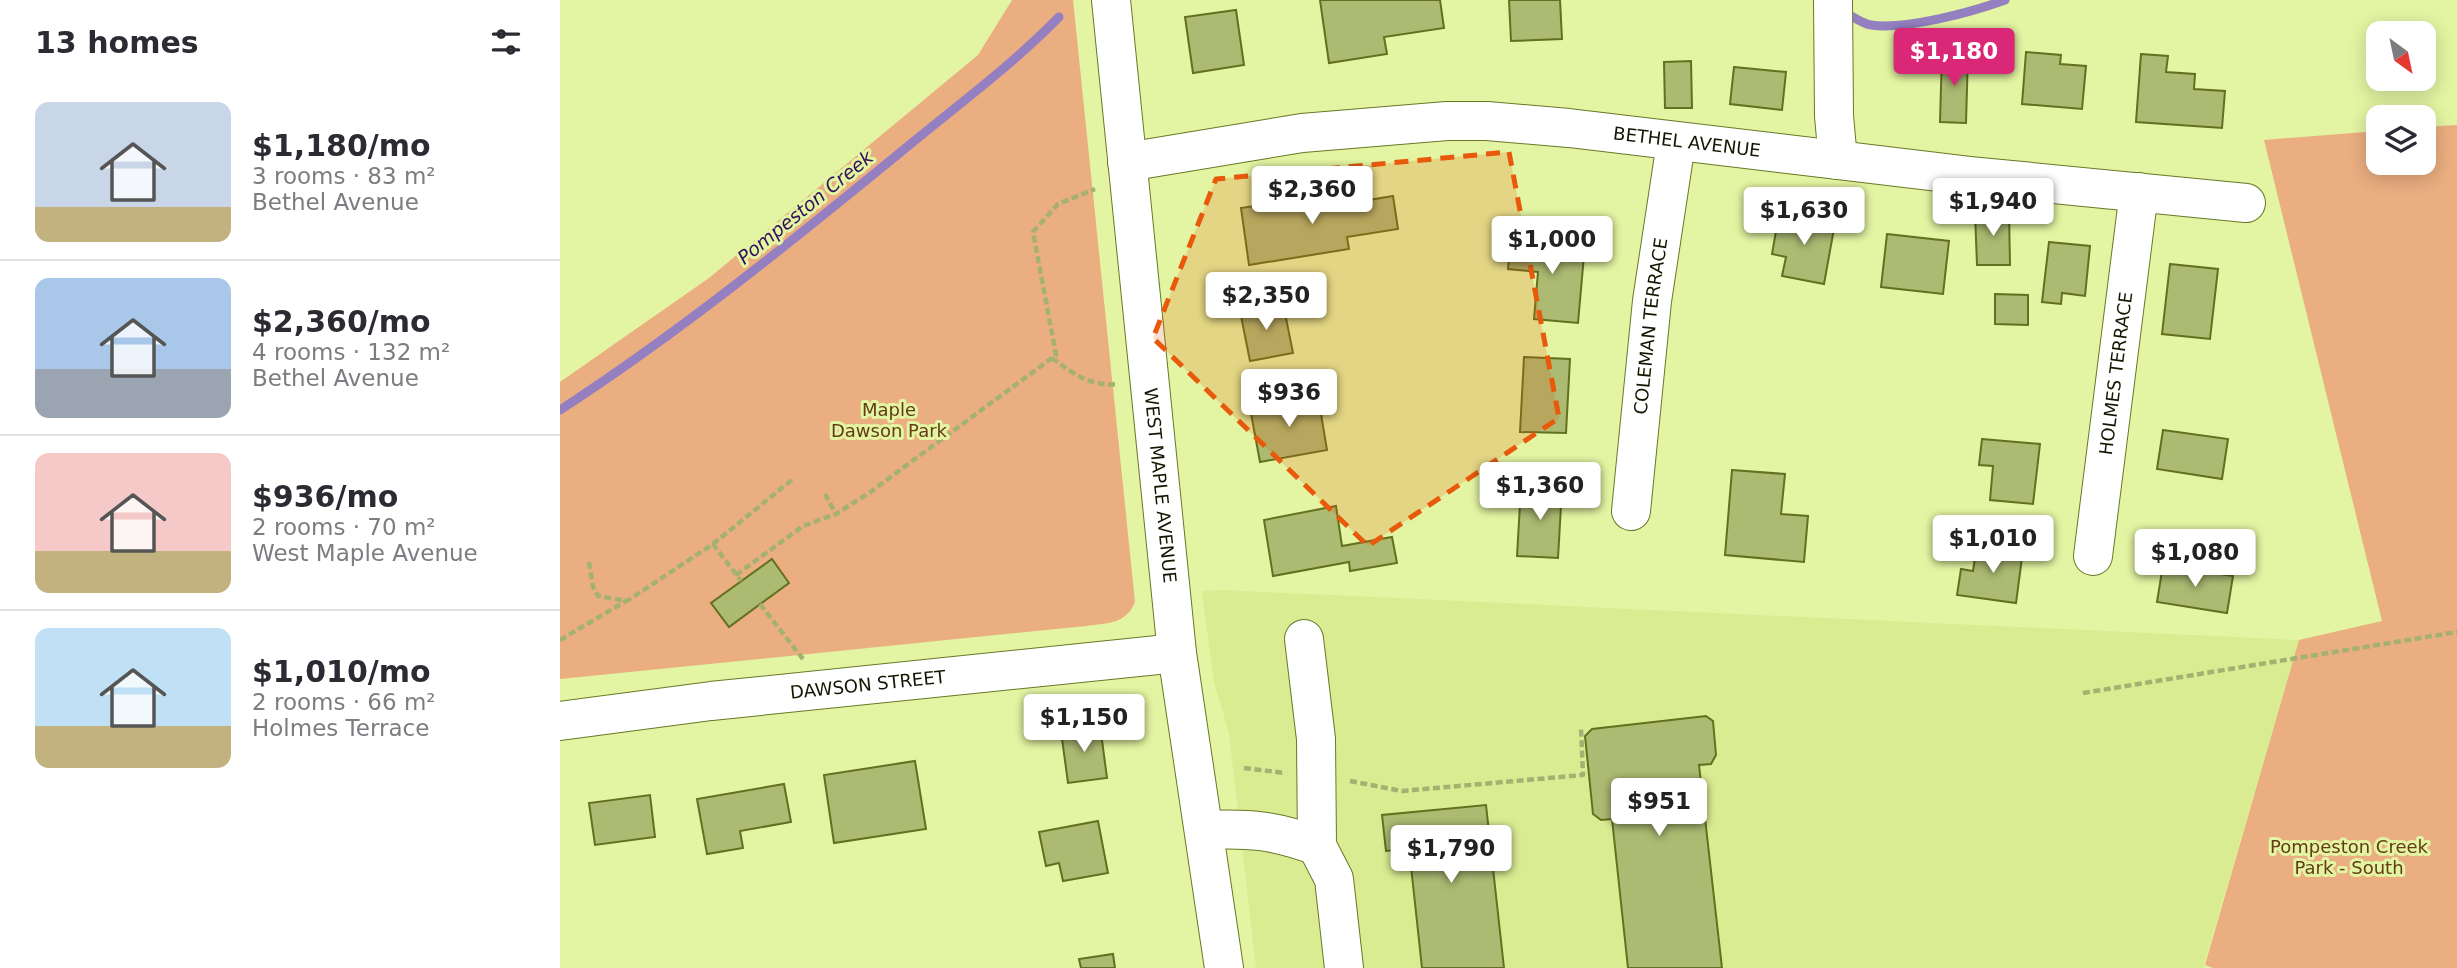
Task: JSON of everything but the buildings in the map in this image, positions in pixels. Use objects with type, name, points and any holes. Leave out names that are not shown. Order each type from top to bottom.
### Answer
[{"type":"street","name":"WEST MAPLE AVENUE","points":[[1111,0],[1177,653],[1224,968]]},
{"type":"street","points":[[1833,0],[1834,116],[1838,160]]},
{"type":"street","name":"BETHEL AVENUE","points":[[1128,162],[1303,133],[1447,121],[1526,124],[1676,143],[2246,203]]},
{"type":"street","name":"COLEMAN TERRACE","points":[[1631,511],[1652,301],[1676,143]]},
{"type":"street","name":"HOLMES TERRACE","points":[[2092,555],[2139,192]]},
{"type":"street","points":[[1304,639],[1316,740],[1317,846],[1334,879],[1344,968]]},
{"type":"street","name":"DAWSON STREET","points":[[560,721],[711,701],[1177,653]]},
{"type":"street","points":[[1204,830],[1246,828],[1281,832],[1317,846]]},
{"type":"path","points":[[736,575],[803,526],[836,514],[1056,355],[1033,232],[1058,204],[1082,192],[1100,188]]},
{"type":"path","points":[[1052,358],[1079,378],[1105,385],[1120,384]]},
{"type":"path","points":[[560,640],[713,544],[793,479]]},
{"type":"path","points":[[825,494],[836,514]]},
{"type":"path","points":[[713,544],[741,581]]},
{"type":"path","points":[[589,562],[593,587],[598,596],[626,601]]},
{"type":"path","points":[[760,604],[803,659]]},
{"type":"path","points":[[2083,693],[2457,632]]},
{"type":"path","points":[[1338,780],[1402,791],[1583,775],[1581,728]]},
{"type":"path","points":[[1244,768],[1296,774]]},
{"type":"highlighted area","points":[[1509,152],[1559,418],[1368,546],[1153,338],[1216,179]]},
{"type":"shaded area","points":[[1202,591],[2299,640],[2203,968],[1256,968],[1229,733],[1214,682]]},
{"type":"green space","name":"Maple Dawson Park","points":[[1012,0],[1073,0],[1135,602],[1131,609],[1127,615],[1115,621],[1086,626],[560,679],[560,382],[709,278],[978,55]]},
{"type":"green space","name":"Pompeston Creek Park - South","points":[[2457,125],[2457,968],[2213,968],[2205,965],[2299,640],[2382,621],[2264,140],[2366,132],[2366,175],[2436,175],[2436,126]]},
{"type":"waterway","name":"Pompeston Creek","points":[[1842,11],[1868,24],[1902,25],[1957,15],[2005,0]]},
{"type":"waterway","name":"Pompeston Creek","points":[[560,410],[692,318],[777,252],[982,86],[1059,17]]}]
